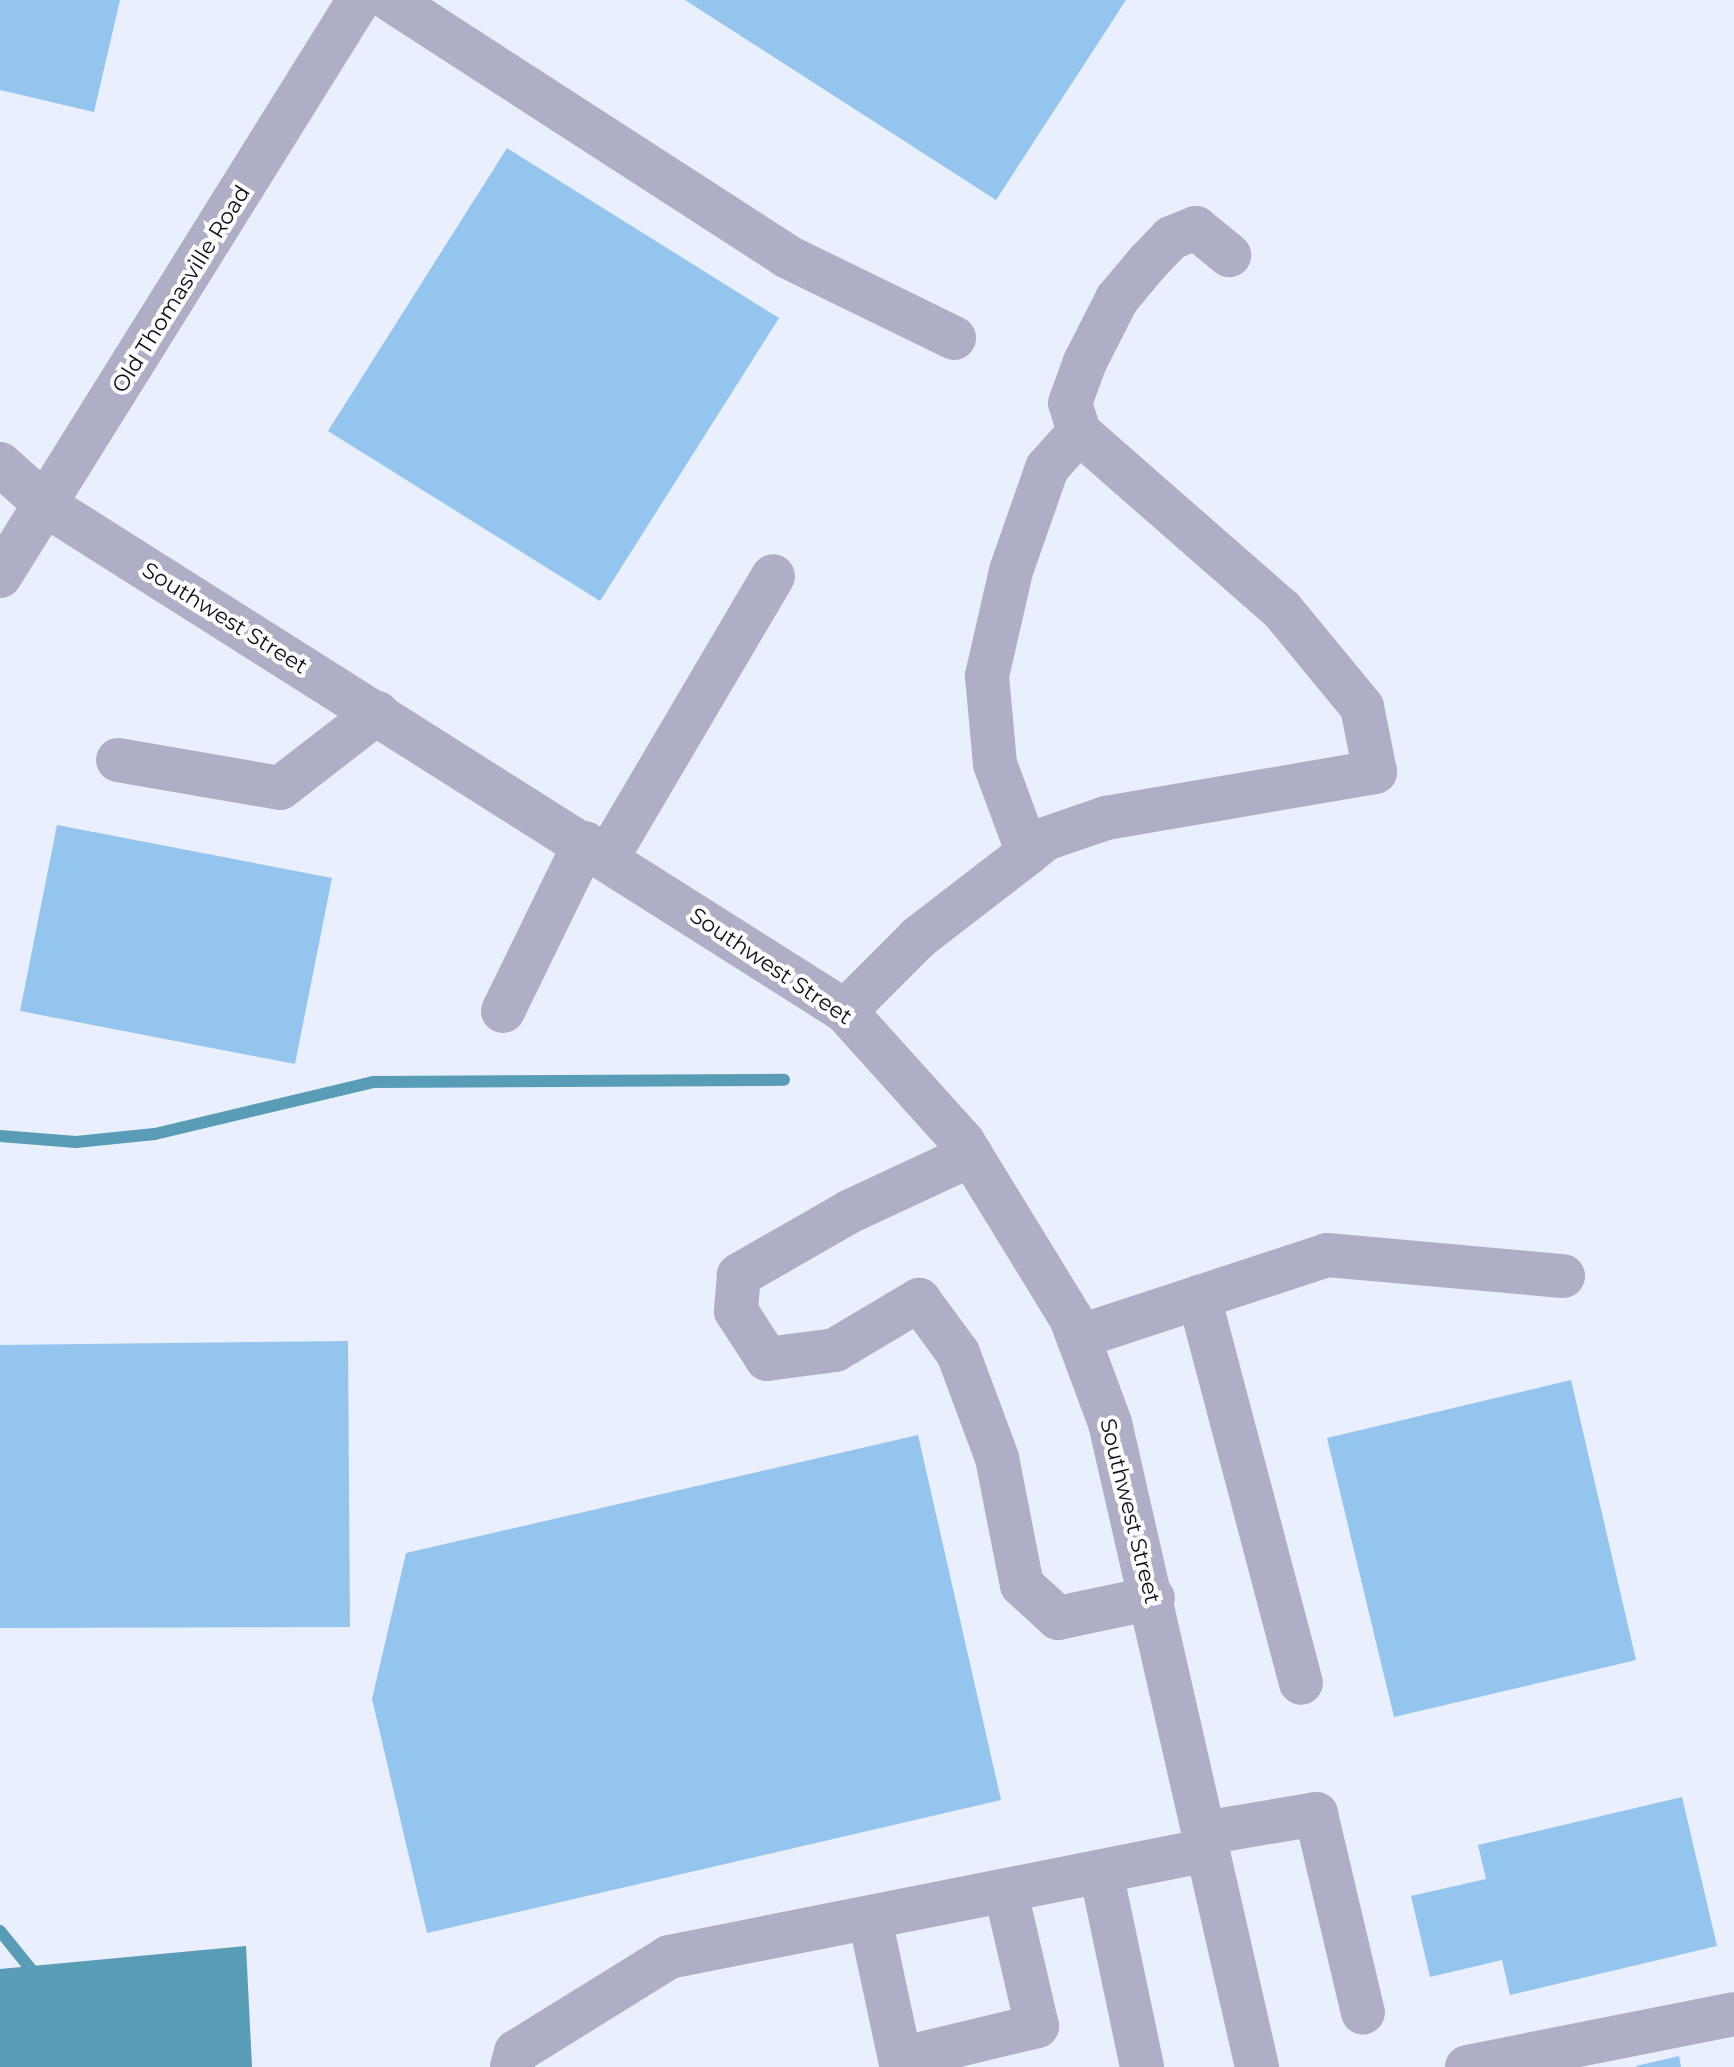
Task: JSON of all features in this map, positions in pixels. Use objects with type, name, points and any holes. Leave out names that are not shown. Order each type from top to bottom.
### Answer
[{"type":"street","name":"Old Thomasville Road","points":[[0,576],[47,506],[359,0]]},
{"type":"street","points":[[391,0],[786,256],[954,338]]},
{"type":"street","points":[[845,1011],[919,937],[1045,839],[1106,818],[1375,772],[1362,707],[1282,610],[1079,432],[1070,403],[1085,362],[1117,299],[1171,238],[1196,228],[1229,255]]},
{"type":"street","points":[[1028,853],[995,764],[987,676],[1011,571],[1047,468],[1079,432]]},
{"type":"street","name":"Southwest Street","points":[[0,464],[47,506],[596,850],[845,1011],[971,1155],[1013,1215],[1078,1337],[1110,1423],[1153,1598],[1257,2067]]},
{"type":"street","points":[[503,1011],[596,850],[773,576]]},
{"type":"street","points":[[118,760],[280,788],[377,713]]},
{"type":"street","points":[[971,1155],[849,1212],[739,1275],[736,1311],[767,1359],[835,1350],[919,1300],[958,1353],[997,1458],[1022,1585],[1058,1618],[1153,1598]]},
{"type":"street","points":[[1078,1337],[1327,1255],[1563,1276]]},
{"type":"street","points":[[1199,1297],[1301,1683]]},
{"type":"street","points":[[512,2067],[516,2052],[669,1957],[1006,1893],[1101,1872],[1206,1841],[1316,1814],[1363,2013]]},
{"type":"street","points":[[1101,1872],[1142,2067]]},
{"type":"street","points":[[870,1919],[900,2059],[1037,2026],[1006,1893]]},
{"type":"street","points":[[1467,2067],[1734,2014]]},
{"type":"water","points":[[246,1946],[252,2067],[0,2067],[0,1969]]},
{"type":"building","points":[[0,0],[120,0],[94,112],[0,90]]},
{"type":"building","points":[[685,0],[1126,0],[996,200]]},
{"type":"building","points":[[507,148],[779,318],[600,601],[328,431]]},
{"type":"building","points":[[57,825],[332,878],[295,1064],[20,1011]]},
{"type":"building","points":[[348,1341],[350,1627],[0,1628],[0,1345]]},
{"type":"building","points":[[1571,1380],[1636,1660],[1394,1717],[1327,1438]]},
{"type":"building","points":[[918,1435],[1001,1800],[427,1933],[372,1699],[406,1553]]},
{"type":"building","points":[[1682,1797],[1717,1946],[1510,1995],[1502,1960],[1430,1977],[1411,1896],[1486,1879],[1478,1845]]},
{"type":"building","points":[[1679,2056],[1681,2067],[1636,2066]]},
{"type":"waterway","points":[[0,1136],[76,1142],[155,1134],[373,1082],[784,1080]]},
{"type":"waterway","points":[[0,1931],[38,1978]]}]
